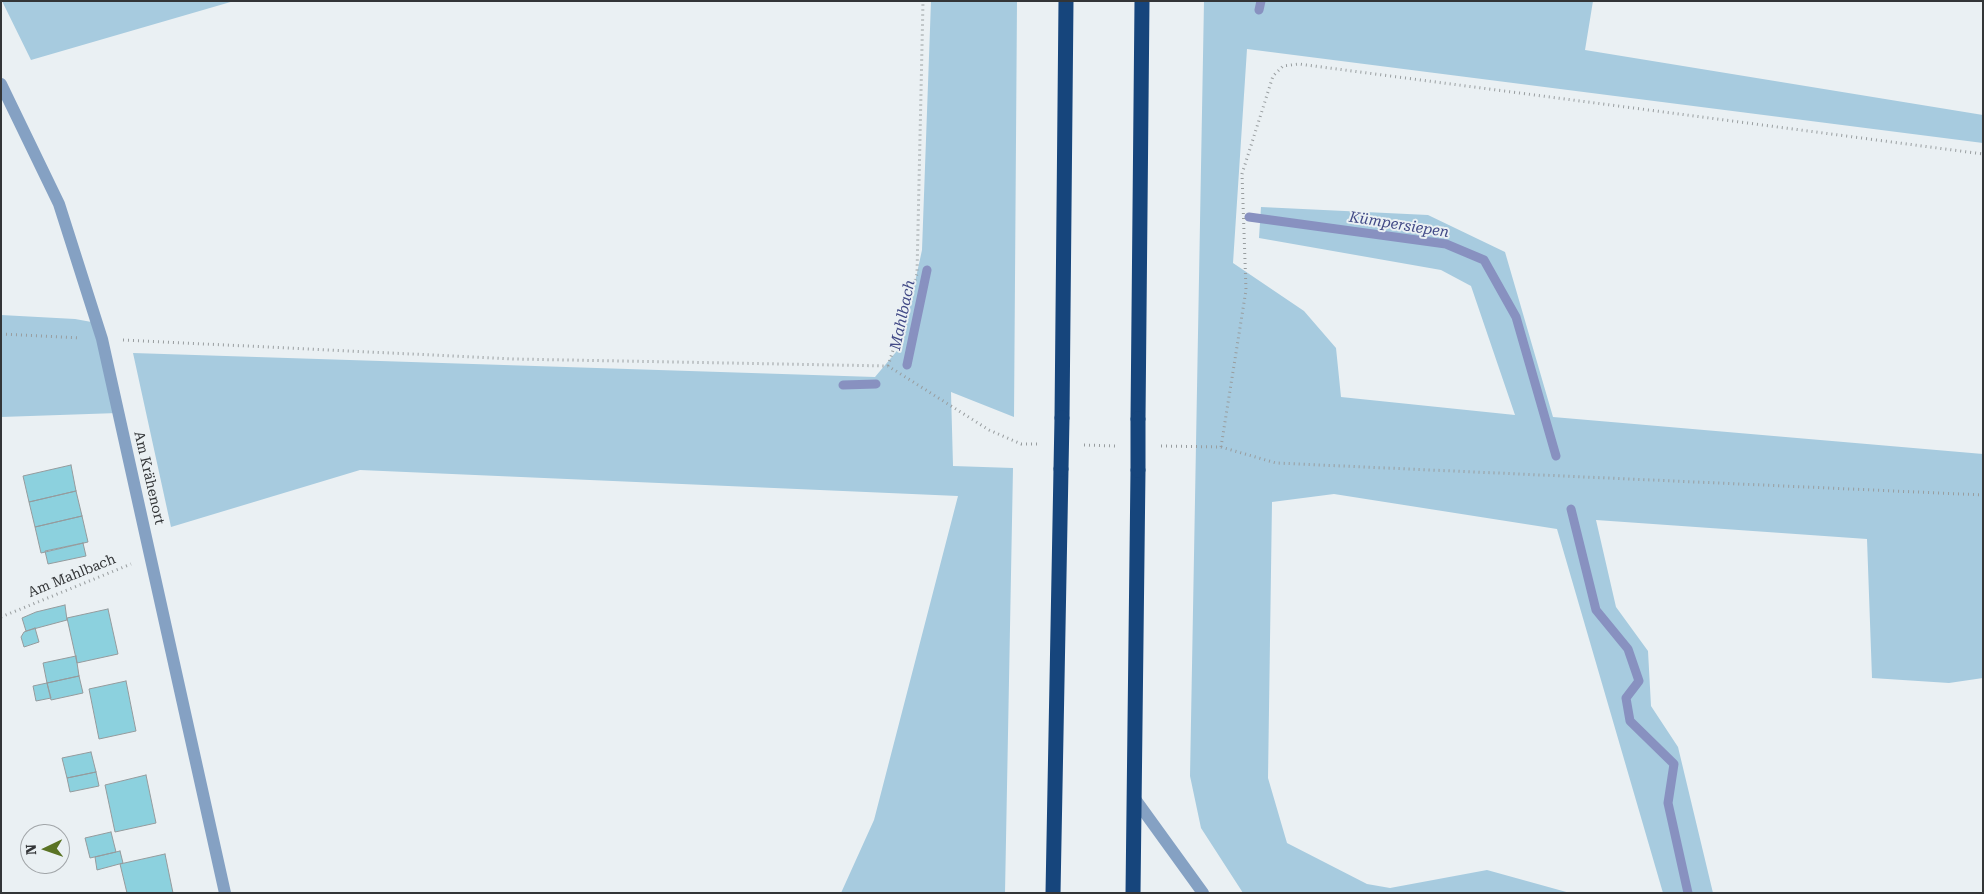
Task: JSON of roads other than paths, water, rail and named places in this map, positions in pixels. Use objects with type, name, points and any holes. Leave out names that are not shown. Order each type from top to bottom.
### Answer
[{"type":"highway","points":[[1053,893],[1062,418],[1066,1]]},
{"type":"highway","points":[[1133,893],[1142,1]]},
{"type":"street","name":"Am Krähenort","points":[[1,84],[59,204],[102,339],[225,893]]},
{"type":"street","points":[[1135,799],[1203,893]]},
{"type":"waterway","name":"Mahlbach","points":[[1259,10],[1261,1]]},
{"type":"waterway","name":"Kümpersiepen","points":[[1249,217],[1446,244],[1484,260],[1516,317],[1556,456]]},
{"type":"waterway","name":"Mahlbach","points":[[907,365],[927,270]]},
{"type":"waterway","name":"Mahlbach","points":[[843,385],[876,384]]},
{"type":"waterway","name":"Kümpersiepen","points":[[1571,509],[1596,610],[1628,649],[1639,681],[1626,698],[1630,721],[1674,764],[1668,803],[1688,893]]}]
